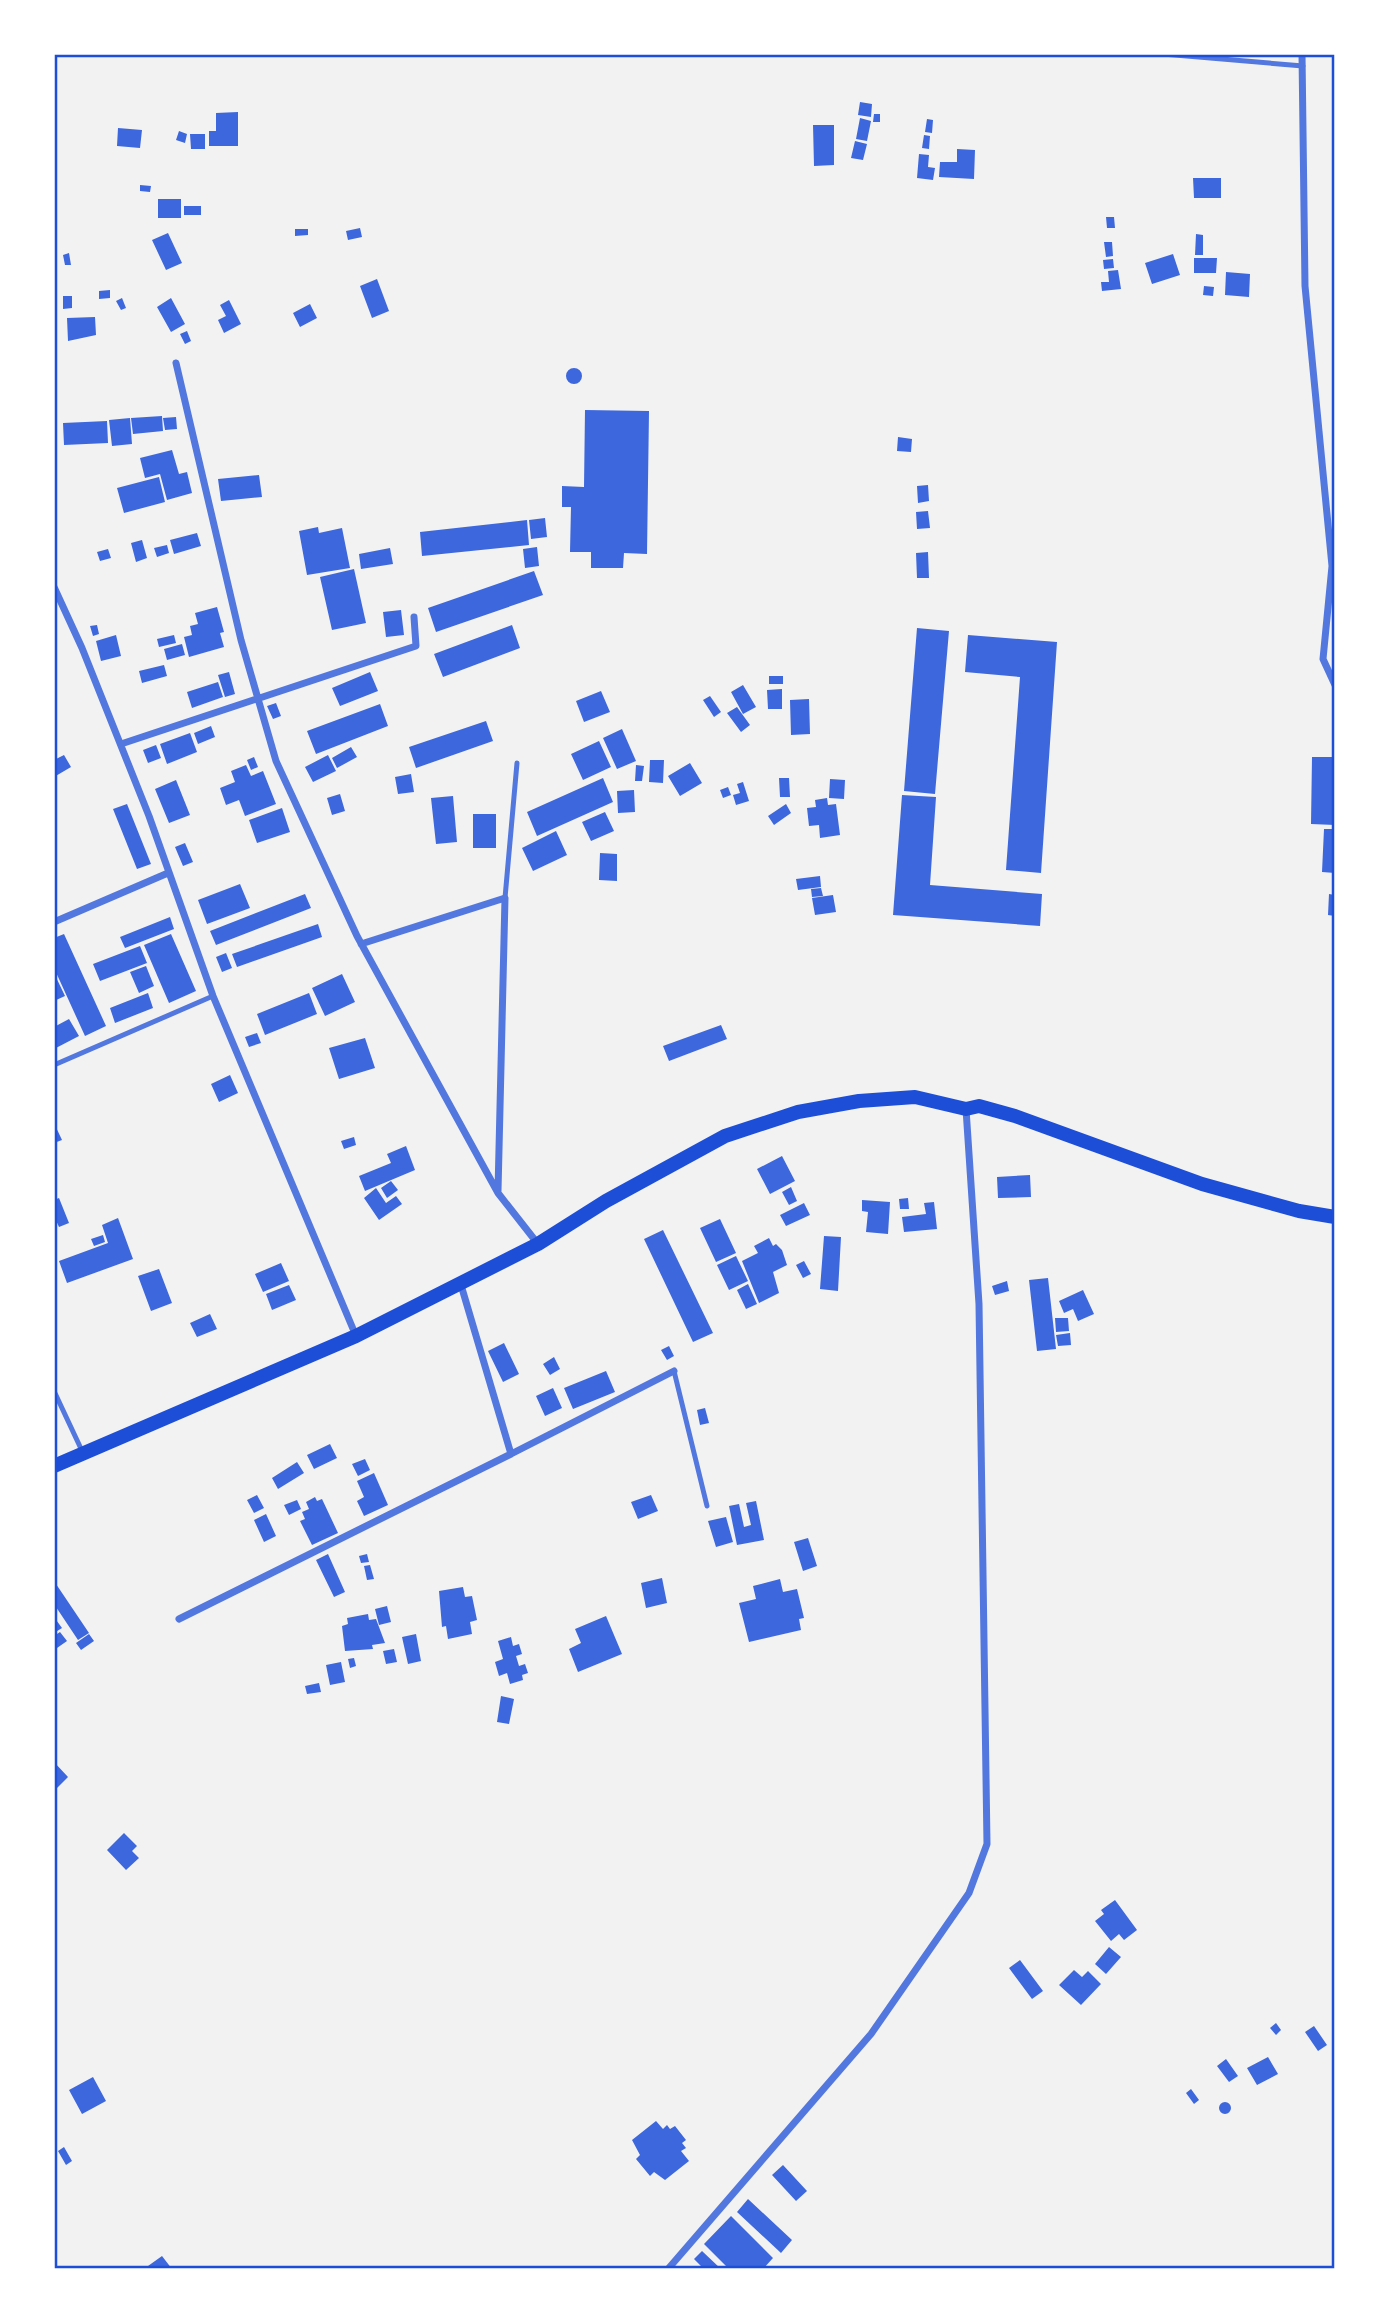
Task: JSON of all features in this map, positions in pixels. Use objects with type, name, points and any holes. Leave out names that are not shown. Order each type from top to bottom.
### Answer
[{"type":"main road","points":[[54,1466],[356,1336],[461,1285],[537,1244],[606,1201],[724,1136],[798,1112],[859,1101],[915,1097],[966,1109],[979,1106],[1015,1116],[1202,1184],[1299,1211],[1335,1217]]},
{"type":"street","points":[[1302,54],[1305,286],[1332,566],[1323,659],[1335,685]]},
{"type":"street","points":[[176,363],[257,699],[276,761],[361,944],[498,1193],[537,1244]]},
{"type":"street","points":[[55,590],[121,744],[212,996],[356,1336]]},
{"type":"street","points":[[121,744],[416,646],[414,617]]},
{"type":"street","points":[[54,922],[168,873]]},
{"type":"street","points":[[361,944],[505,898],[498,1193]]},
{"type":"street","points":[[668,2269],[871,2034],[969,1893],[988,1844],[979,1304],[966,1109]]},
{"type":"street","points":[[461,1285],[511,1454]]},
{"type":"street","points":[[179,1619],[674,1371]]},
{"type":"lane","points":[[1163,54],[1303,66]]},
{"type":"lane","points":[[505,898],[517,762]]},
{"type":"lane","points":[[54,1065],[212,996]]},
{"type":"lane","points":[[674,1371],[707,1506]]},
{"type":"lane","points":[[54,1391],[83,1453]]},
{"type":"building","points":[[860,102],[872,104],[871,117],[858,115]]},
{"type":"building","points":[[238,112],[238,146],[209,146],[209,131],[216,131],[216,113]]},
{"type":"building","points":[[874,114],[880,114],[880,122],[873,122]]},
{"type":"building","points":[[860,118],[871,121],[867,141],[856,139]]},
{"type":"building","points":[[927,119],[933,120],[932,133],[925,132]]},
{"type":"building","points":[[813,125],[834,125],[834,165],[814,166]]},
{"type":"building","points":[[118,128],[142,130],[140,148],[117,146]]},
{"type":"building","points":[[179,131],[187,134],[185,143],[176,140]]},
{"type":"building","points":[[190,134],[205,134],[205,149],[191,149]]},
{"type":"building","points":[[924,135],[930,136],[929,149],[922,148]]},
{"type":"building","points":[[855,141],[867,144],[863,160],[851,158]]},
{"type":"building","points":[[957,149],[975,150],[974,179],[939,177],[940,162],[957,162]]},
{"type":"building","points":[[919,154],[929,155],[928,167],[935,168],[933,180],[917,178]]},
{"type":"building","points":[[1193,178],[1221,178],[1221,198],[1194,198]]},
{"type":"building","points":[[140,185],[151,186],[150,192],[140,191]]},
{"type":"building","points":[[158,199],[181,199],[181,218],[158,218]]},
{"type":"building","points":[[184,206],[201,206],[201,215],[184,215]]},
{"type":"building","points":[[1106,217],[1114,217],[1115,228],[1107,228]]},
{"type":"building","points":[[360,228],[362,237],[348,240],[346,231]]},
{"type":"building","points":[[295,229],[308,229],[308,235],[295,236]]},
{"type":"building","points":[[168,233],[182,263],[166,270],[152,240]]},
{"type":"building","points":[[1196,234],[1203,235],[1203,255],[1195,255]]},
{"type":"building","points":[[1104,242],[1112,242],[1113,256],[1106,257]]},
{"type":"building","points":[[69,253],[71,265],[65,265],[63,255]]},
{"type":"building","points":[[1173,254],[1180,275],[1152,284],[1145,263]]},
{"type":"building","points":[[1194,258],[1217,258],[1216,273],[1194,273]]},
{"type":"building","points":[[1113,259],[1114,268],[1104,269],[1103,260]]},
{"type":"building","points":[[1118,270],[1121,289],[1102,291],[1101,282],[1109,282],[1108,271]]},
{"type":"building","points":[[1226,272],[1250,274],[1249,297],[1225,295]]},
{"type":"building","points":[[377,279],[389,311],[372,318],[360,286]]},
{"type":"building","points":[[1204,286],[1214,287],[1213,296],[1203,295]]},
{"type":"building","points":[[110,290],[110,298],[99,299],[99,291]]},
{"type":"building","points":[[63,296],[72,296],[72,308],[63,309]]},
{"type":"building","points":[[122,298],[126,308],[121,310],[116,301]]},
{"type":"building","points":[[171,298],[185,324],[171,332],[157,307]]},
{"type":"building","points":[[229,300],[241,324],[224,333],[218,320],[226,316],[220,305]]},
{"type":"building","points":[[310,304],[317,318],[300,327],[293,313]]},
{"type":"building","points":[[95,317],[96,335],[68,341],[67,318]]},
{"type":"building","points":[[187,331],[191,341],[185,344],[180,334]]},
{"type":"building","points":[[571,368],[577,368],[582,376],[580,382],[571,384],[566,379],[566,373]]},
{"type":"building","points":[[585,410],[649,411],[647,554],[624,553],[623,568],[591,568],[591,552],[570,552],[571,507],[562,507],[562,486],[584,487]]},
{"type":"building","points":[[162,416],[163,431],[133,434],[131,418]]},
{"type":"building","points":[[176,417],[177,429],[165,430],[163,418]]},
{"type":"building","points":[[130,418],[132,444],[112,446],[109,420]]},
{"type":"building","points":[[107,421],[108,443],[64,445],[63,423]]},
{"type":"building","points":[[898,437],[912,439],[911,452],[897,451]]},
{"type":"building","points":[[172,450],[179,474],[187,472],[192,493],[167,500],[160,474],[145,478],[140,458]]},
{"type":"building","points":[[259,475],[262,497],[221,501],[218,479]]},
{"type":"building","points":[[159,477],[165,502],[124,513],[117,488]]},
{"type":"building","points":[[928,485],[929,501],[918,503],[917,486]]},
{"type":"building","points":[[928,511],[930,528],[917,529],[916,512]]},
{"type":"building","points":[[545,518],[547,537],[531,539],[529,520]]},
{"type":"building","points":[[527,520],[529,545],[422,556],[420,532]]},
{"type":"building","points":[[318,527],[319,533],[342,528],[350,568],[307,575],[299,531]]},
{"type":"building","points":[[197,533],[201,546],[174,554],[170,540]]},
{"type":"building","points":[[142,540],[147,558],[136,562],[131,543]]},
{"type":"building","points":[[167,545],[169,553],[157,557],[154,548]]},
{"type":"building","points":[[537,547],[539,566],[525,568],[523,549]]},
{"type":"building","points":[[390,548],[393,564],[361,569],[359,554]]},
{"type":"building","points":[[108,549],[111,558],[100,561],[97,552]]},
{"type":"building","points":[[928,552],[929,578],[917,578],[916,553]]},
{"type":"building","points":[[354,569],[366,623],[332,630],[320,577]]},
{"type":"building","points":[[534,571],[543,595],[436,632],[428,608]]},
{"type":"building","points":[[217,607],[224,632],[220,633],[224,647],[189,657],[184,637],[192,635],[190,626],[198,624],[195,613]]},
{"type":"building","points":[[401,610],[404,635],[386,637],[383,612]]},
{"type":"building","points":[[97,625],[99,634],[93,636],[90,626]]},
{"type":"building","points":[[512,625],[520,648],[443,677],[434,654]]},
{"type":"building","points":[[917,628],[949,631],[935,794],[904,791]]},
{"type":"building","points":[[116,635],[121,656],[101,661],[96,641]]},
{"type":"building","points":[[174,635],[176,643],[159,647],[157,639]]},
{"type":"building","points":[[968,635],[1057,642],[1041,873],[1006,870],[1020,677],[965,672]]},
{"type":"building","points":[[182,644],[185,655],[167,660],[164,649]]},
{"type":"building","points":[[164,665],[167,676],[142,683],[139,671]]},
{"type":"building","points":[[229,672],[235,694],[225,697],[218,675]]},
{"type":"building","points":[[370,672],[378,691],[340,706],[332,688]]},
{"type":"building","points":[[769,676],[783,676],[783,684],[769,684]]},
{"type":"building","points":[[218,682],[223,697],[192,708],[187,692]]},
{"type":"building","points":[[743,685],[756,707],[743,714],[731,692]]},
{"type":"building","points":[[782,689],[782,709],[768,709],[767,690]]},
{"type":"building","points":[[601,691],[610,712],[584,722],[576,701]]},
{"type":"building","points":[[710,696],[721,712],[714,717],[703,700]]},
{"type":"building","points":[[809,699],[810,734],[791,735],[790,700]]},
{"type":"building","points":[[276,703],[281,716],[273,719],[267,706]]},
{"type":"building","points":[[380,704],[388,726],[316,754],[307,731]]},
{"type":"building","points":[[737,707],[750,725],[741,732],[727,713]]},
{"type":"building","points":[[486,721],[493,741],[416,768],[409,747]]},
{"type":"building","points":[[211,726],[215,737],[198,744],[194,733]]},
{"type":"building","points":[[622,729],[636,761],[617,769],[603,738]]},
{"type":"building","points":[[190,733],[197,752],[167,764],[160,744]]},
{"type":"building","points":[[599,741],[611,767],[583,780],[571,754]]},
{"type":"building","points":[[156,745],[161,758],[148,763],[143,750]]},
{"type":"building","points":[[351,747],[357,757],[337,768],[332,758]]},
{"type":"building","points":[[64,755],[71,767],[54,777],[54,760]]},
{"type":"building","points":[[328,755],[336,771],[313,782],[305,767]]},
{"type":"building","points":[[254,757],[258,767],[251,770],[247,760]]},
{"type":"building","points":[[1312,757],[1335,757],[1335,825],[1311,824]]},
{"type":"building","points":[[650,760],[664,760],[663,783],[649,782]]},
{"type":"building","points":[[690,763],[702,783],[680,796],[668,776]]},
{"type":"building","points":[[246,765],[251,776],[263,771],[276,804],[245,816],[239,800],[226,805],[220,788],[235,782],[231,771]]},
{"type":"building","points":[[636,765],[644,766],[642,781],[635,781]]},
{"type":"building","points":[[411,774],[414,792],[398,794],[395,777]]},
{"type":"building","points":[[603,778],[613,802],[537,836],[527,812]]},
{"type":"building","points":[[779,778],[789,778],[790,797],[780,797]]},
{"type":"building","points":[[830,779],[845,780],[844,799],[829,798]]},
{"type":"building","points":[[176,780],[190,815],[169,823],[155,789]]},
{"type":"building","points":[[743,782],[749,801],[736,805],[733,795],[740,793],[737,784]]},
{"type":"building","points":[[728,787],[731,795],[723,798],[720,790]]},
{"type":"building","points":[[634,790],[635,812],[618,813],[617,791]]},
{"type":"building","points":[[340,794],[345,811],[332,815],[327,798]]},
{"type":"building","points":[[902,795],[936,797],[930,885],[1042,894],[1040,926],[893,915]]},
{"type":"building","points":[[453,796],[457,842],[436,844],[431,798]]},
{"type":"building","points":[[827,798],[828,805],[836,804],[840,835],[820,838],[819,825],[809,826],[807,808],[816,807],[815,800]]},
{"type":"building","points":[[127,804],[151,864],[137,869],[113,809]]},
{"type":"building","points":[[786,804],[791,813],[774,825],[768,816]]},
{"type":"building","points":[[282,808],[290,832],[257,843],[249,820]]},
{"type":"building","points":[[605,812],[614,831],[591,841],[582,822]]},
{"type":"building","points":[[473,814],[496,814],[496,848],[473,848]]},
{"type":"building","points":[[1324,829],[1335,829],[1335,873],[1322,872]]},
{"type":"building","points":[[556,831],[567,855],[533,871],[522,848]]},
{"type":"building","points":[[185,843],[193,862],[183,866],[175,847]]},
{"type":"building","points":[[600,853],[617,854],[617,881],[599,880]]},
{"type":"building","points":[[820,876],[821,887],[798,890],[796,879]]},
{"type":"building","points":[[240,884],[250,908],[207,924],[198,900]]},
{"type":"building","points":[[821,888],[823,896],[812,897],[811,889]]},
{"type":"building","points":[[305,894],[311,908],[216,945],[210,931]]},
{"type":"building","points":[[1329,894],[1335,895],[1335,916],[1328,915]]},
{"type":"building","points":[[833,895],[836,912],[815,915],[812,898]]},
{"type":"building","points":[[170,917],[174,929],[125,948],[120,937]]},
{"type":"building","points":[[318,924],[322,937],[237,967],[232,954]]},
{"type":"building","points":[[64,934],[106,1026],[85,1036],[54,968],[54,938]]},
{"type":"building","points":[[171,934],[196,991],[169,1003],[144,945]]},
{"type":"building","points":[[140,946],[147,963],[100,981],[93,964]]},
{"type":"building","points":[[226,953],[232,968],[222,972],[216,957]]},
{"type":"building","points":[[146,966],[154,986],[139,993],[130,972]]},
{"type":"building","points":[[54,973],[65,996],[54,1001]]},
{"type":"building","points":[[342,974],[355,1002],[325,1016],[312,988]]},
{"type":"building","points":[[148,993],[153,1008],[115,1023],[110,1008]]},
{"type":"building","points":[[309,993],[317,1014],[265,1035],[257,1014]]},
{"type":"building","points":[[69,1019],[79,1036],[54,1049],[54,1027]]},
{"type":"building","points":[[721,1025],[727,1039],[669,1061],[663,1046]]},
{"type":"building","points":[[257,1033],[261,1043],[249,1047],[245,1037]]},
{"type":"building","points":[[365,1038],[375,1068],[339,1079],[329,1048]]},
{"type":"building","points":[[230,1075],[238,1093],[219,1102],[211,1084]]},
{"type":"building","points":[[54,1123],[62,1140],[54,1143]]},
{"type":"building","points":[[354,1137],[356,1145],[344,1149],[341,1141]]},
{"type":"building","points":[[406,1146],[415,1170],[365,1191],[359,1176],[391,1163],[387,1154]]},
{"type":"building","points":[[782,1156],[795,1181],[770,1194],[757,1169]]},
{"type":"building","points":[[1030,1175],[1031,1197],[998,1198],[997,1177]]},
{"type":"building","points":[[391,1181],[398,1190],[387,1198],[381,1188]]},
{"type":"building","points":[[791,1187],[797,1201],[789,1205],[782,1192]]},
{"type":"building","points":[[376,1188],[386,1203],[396,1196],[402,1204],[379,1220],[364,1198]]},
{"type":"building","points":[[59,1198],[69,1223],[59,1227],[54,1216],[54,1200]]},
{"type":"building","points":[[908,1198],[909,1209],[900,1209],[899,1199]]},
{"type":"building","points":[[862,1200],[890,1202],[888,1234],[866,1232],[868,1212],[862,1211]]},
{"type":"building","points":[[934,1202],[937,1229],[904,1232],[902,1217],[926,1214],[924,1203]]},
{"type":"building","points":[[804,1203],[810,1215],[786,1226],[780,1215]]},
{"type":"building","points":[[118,1218],[133,1259],[67,1283],[59,1261],[108,1243],[102,1225]]},
{"type":"building","points":[[720,1219],[736,1253],[716,1262],[700,1228]]},
{"type":"building","points":[[663,1230],[713,1333],[693,1342],[644,1239]]},
{"type":"building","points":[[103,1235],[105,1242],[94,1246],[91,1239]]},
{"type":"building","points":[[824,1236],[841,1237],[838,1291],[820,1289]]},
{"type":"building","points":[[769,1238],[773,1246],[776,1244],[782,1250],[787,1265],[773,1272],[779,1293],[759,1303],[742,1261],[758,1253],[754,1246]]},
{"type":"building","points":[[736,1256],[748,1281],[729,1290],[717,1265]]},
{"type":"building","points":[[804,1261],[811,1274],[803,1278],[796,1265]]},
{"type":"building","points":[[281,1263],[289,1281],[263,1292],[255,1274]]},
{"type":"building","points":[[159,1269],[172,1303],[151,1311],[138,1276]]},
{"type":"building","points":[[1048,1278],[1056,1349],[1037,1351],[1029,1280]]},
{"type":"building","points":[[1007,1281],[1009,1291],[995,1295],[992,1286]]},
{"type":"building","points":[[748,1284],[757,1304],[746,1309],[737,1290]]},
{"type":"building","points":[[289,1285],[296,1300],[272,1310],[266,1294]]},
{"type":"building","points":[[1083,1290],[1094,1314],[1078,1321],[1073,1309],[1064,1313],[1059,1301]]},
{"type":"building","points":[[210,1314],[217,1329],[197,1337],[190,1323]]},
{"type":"building","points":[[1055,1318],[1068,1318],[1069,1331],[1056,1332]]},
{"type":"building","points":[[1070,1333],[1071,1345],[1058,1346],[1056,1335]]},
{"type":"building","points":[[504,1343],[519,1374],[503,1382],[488,1351]]},
{"type":"building","points":[[669,1346],[674,1356],[667,1360],[661,1350]]},
{"type":"building","points":[[554,1357],[560,1369],[550,1375],[543,1364]]},
{"type":"building","points":[[606,1371],[615,1392],[573,1409],[564,1388]]},
{"type":"building","points":[[553,1388],[562,1408],[545,1416],[536,1396]]},
{"type":"building","points":[[705,1408],[709,1423],[700,1425],[697,1410]]},
{"type":"building","points":[[330,1444],[337,1458],[314,1469],[307,1455]]},
{"type":"building","points":[[365,1459],[370,1470],[358,1476],[352,1464]]},
{"type":"building","points":[[297,1462],[304,1473],[278,1489],[272,1478]]},
{"type":"building","points":[[374,1473],[388,1505],[364,1516],[357,1501],[364,1497],[357,1481]]},
{"type":"building","points":[[257,1495],[264,1508],[254,1513],[247,1500]]},
{"type":"building","points":[[651,1495],[658,1511],[638,1519],[631,1502]]},
{"type":"building","points":[[315,1497],[317,1501],[322,1499],[338,1533],[312,1545],[300,1521],[305,1519],[302,1512],[309,1509],[306,1502]]},
{"type":"building","points":[[297,1500],[301,1509],[289,1515],[284,1505]]},
{"type":"building","points":[[756,1501],[764,1540],[737,1545],[729,1506],[739,1504],[744,1527],[751,1525],[746,1503]]},
{"type":"building","points":[[266,1514],[276,1536],[264,1542],[254,1520]]},
{"type":"building","points":[[726,1517],[733,1542],[716,1547],[708,1521]]},
{"type":"building","points":[[808,1538],[817,1566],[803,1571],[794,1542]]},
{"type":"building","points":[[328,1554],[345,1592],[334,1597],[316,1560]]},
{"type":"building","points":[[367,1554],[369,1562],[361,1563],[359,1556]]},
{"type":"building","points":[[370,1565],[374,1579],[367,1580],[364,1566]]},
{"type":"building","points":[[662,1578],[667,1603],[646,1608],[641,1583]]},
{"type":"building","points":[[780,1579],[783,1592],[797,1589],[804,1618],[799,1619],[801,1630],[749,1642],[739,1603],[756,1599],[753,1586]]},
{"type":"building","points":[[54,1581],[89,1633],[78,1640],[54,1604]]},
{"type":"building","points":[[463,1587],[465,1597],[472,1596],[477,1620],[470,1622],[472,1634],[448,1639],[446,1626],[442,1627],[439,1591]]},
{"type":"building","points":[[387,1606],[391,1622],[379,1625],[375,1609]]},
{"type":"building","points":[[368,1614],[369,1620],[376,1619],[385,1643],[372,1645],[373,1649],[345,1651],[342,1626],[348,1624],[347,1618]]},
{"type":"building","points":[[606,1616],[622,1654],[578,1672],[569,1649],[581,1643],[575,1629]]},
{"type":"building","points":[[54,1617],[62,1628],[54,1633]]},
{"type":"building","points":[[60,1632],[67,1641],[57,1648],[54,1636]]},
{"type":"building","points":[[89,1634],[94,1641],[81,1650],[76,1643]]},
{"type":"building","points":[[416,1634],[421,1661],[408,1664],[402,1637]]},
{"type":"building","points":[[511,1637],[513,1646],[519,1644],[522,1654],[516,1656],[519,1666],[525,1664],[528,1673],[522,1675],[523,1680],[510,1684],[507,1673],[499,1676],[495,1662],[503,1659],[498,1641]]},
{"type":"building","points":[[394,1649],[397,1662],[386,1664],[383,1651]]},
{"type":"building","points":[[354,1658],[356,1666],[350,1668],[348,1659]]},
{"type":"building","points":[[341,1662],[345,1682],[330,1685],[326,1665]]},
{"type":"building","points":[[319,1683],[321,1692],[307,1694],[305,1686]]},
{"type":"building","points":[[501,1696],[514,1699],[509,1724],[497,1722]]},
{"type":"building","points":[[54,1762],[68,1777],[54,1791]]},
{"type":"building","points":[[124,1833],[137,1846],[132,1851],[139,1858],[126,1870],[107,1850]]},
{"type":"building","points":[[1115,1900],[1137,1930],[1124,1940],[1119,1934],[1111,1941],[1095,1921],[1104,1914],[1101,1910]]},
{"type":"building","points":[[1109,1947],[1121,1957],[1106,1974],[1095,1964]]},
{"type":"building","points":[[1020,1960],[1043,1991],[1032,1999],[1009,1968]]},
{"type":"building","points":[[1074,1970],[1082,1977],[1088,1971],[1101,1984],[1081,2005],[1059,1985]]},
{"type":"building","points":[[1276,2023],[1281,2030],[1276,2035],[1270,2028]]},
{"type":"building","points":[[1314,2026],[1327,2045],[1318,2051],[1305,2032]]},
{"type":"building","points":[[1268,2057],[1278,2074],[1257,2085],[1247,2068]]},
{"type":"building","points":[[1226,2059],[1238,2076],[1229,2082],[1217,2066]]},
{"type":"building","points":[[93,2077],[106,2101],[82,2114],[69,2090]]},
{"type":"building","points":[[1191,2089],[1199,2100],[1194,2104],[1186,2093]]},
{"type":"building","points":[[1225,2102],[1231,2108],[1225,2114],[1219,2108]]},
{"type":"building","points":[[656,2121],[663,2129],[667,2125],[670,2129],[675,2126],[686,2140],[682,2143],[686,2148],[681,2151],[689,2161],[665,2180],[654,2172],[650,2176],[636,2159],[640,2155],[632,2140]]},
{"type":"building","points":[[64,2147],[72,2161],[66,2165],[58,2151]]},
{"type":"building","points":[[783,2165],[807,2191],[796,2201],[772,2175]]},
{"type":"building","points":[[748,2199],[792,2240],[781,2253],[737,2212]]},
{"type":"building","points":[[731,2216],[773,2258],[763,2269],[729,2269],[704,2244]]},
{"type":"building","points":[[702,2251],[721,2269],[704,2269],[694,2259]]},
{"type":"building","points":[[162,2256],[172,2269],[150,2269],[148,2266]]}]
